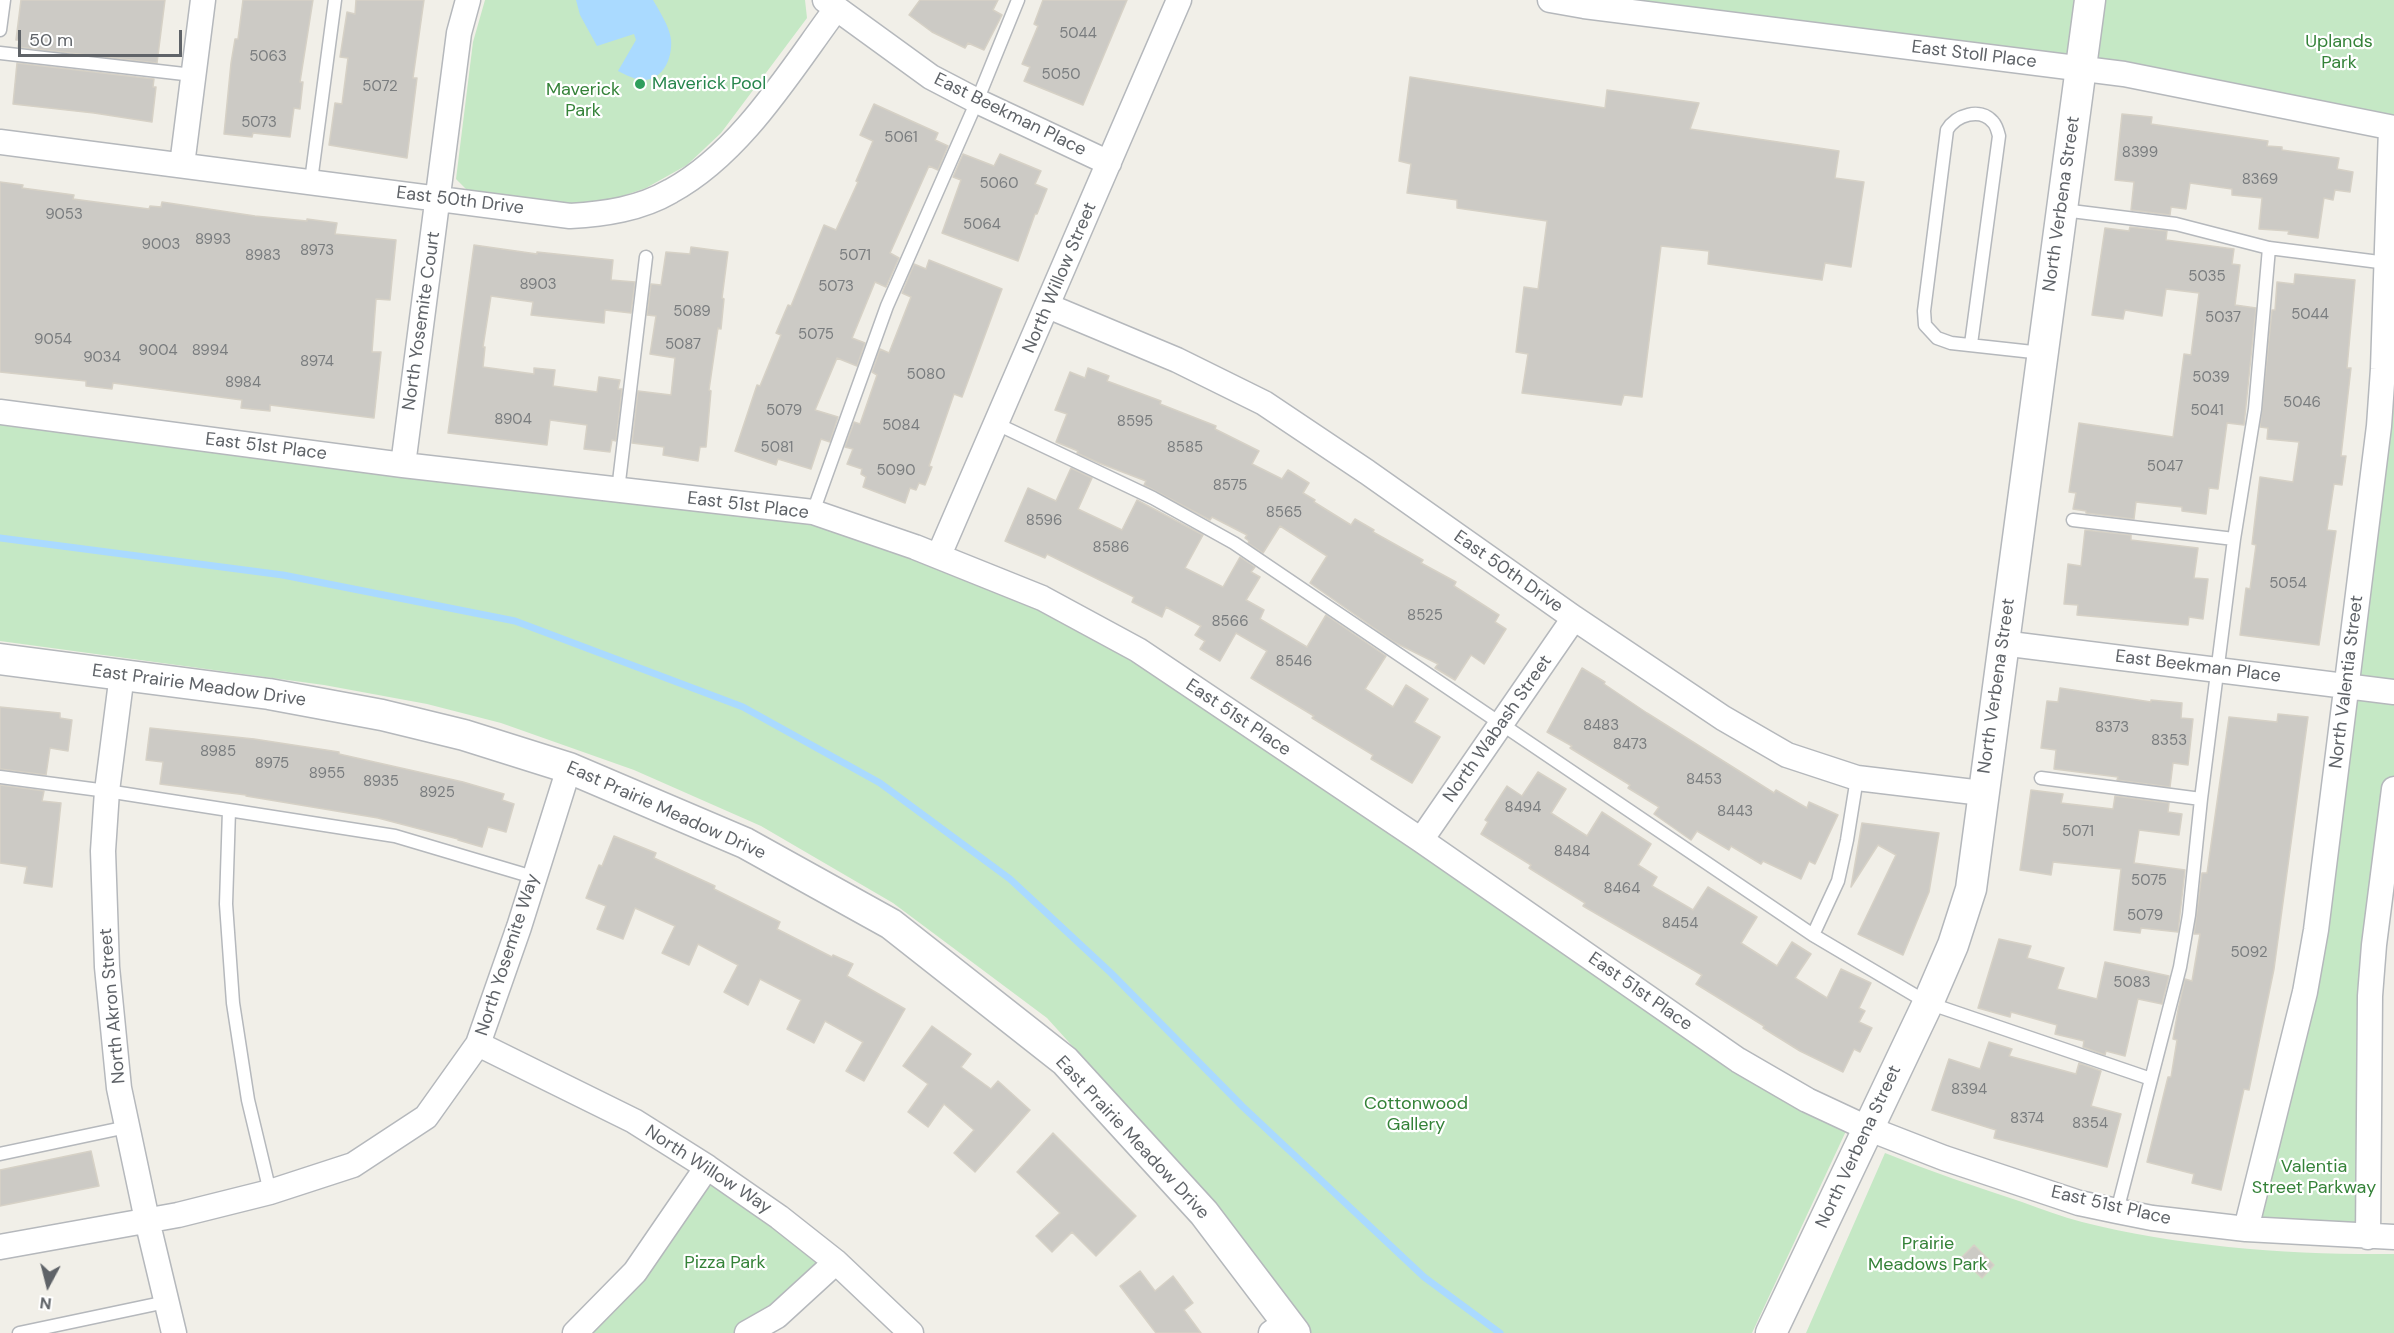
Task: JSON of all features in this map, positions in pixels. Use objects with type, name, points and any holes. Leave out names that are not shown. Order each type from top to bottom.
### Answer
[{"type":"street","points":[[182,165],[203,0]]},
{"type":"street","name":"North Yosemite Court","points":[[403,465],[459,33],[468,0]]},
{"type":"street","name":"North Willow Street","points":[[939,555],[1179,0]]},
{"type":"street","name":"East Stoll Place","points":[[1550,0],[2124,74],[2393,128]]},
{"type":"street","name":"North Verbena Street","points":[[1771,1333],[1928,1003],[1953,945],[1971,889],[2002,643],[2090,0]]},
{"type":"street","name":"East 50th Drive","points":[[0,142],[570,216],[602,214],[632,207],[671,192],[704,170],[744,130],[831,4]]},
{"type":"street","name":"East Beekman Place","points":[[831,4],[931,77],[977,102],[1109,164]]},
{"type":"street","name":"North Valentia Street","points":[[2246,1229],[2311,963],[2379,426],[2393,128]]},
{"type":"street","name":"East 50th Drive","points":[[1048,306],[1177,360],[1264,403],[1367,472],[1574,618],[1723,718],[1787,755],[1857,778],[1982,793]]},
{"type":"street","name":"East 51st Place","points":[[0,412],[403,465],[813,512],[939,555],[1042,598],[1138,650],[1421,840],[1738,1060],[1807,1100],[1868,1128],[1944,1158],[2079,1203],[2152,1218],[2246,1229],[2394,1237]]},
{"type":"street","name":"North Wabash Street","points":[[1421,840],[1574,618]]},
{"type":"street","name":"East Beekman Place","points":[[2002,643],[2394,692]]},
{"type":"street","name":"East Prairie Meadow Drive","points":[[0,659],[269,694],[382,715],[464,735],[569,768],[746,843],[891,924],[1065,1061],[1204,1213],[1284,1329]]},
{"type":"street","name":"North Akron Street","points":[[122,674],[107,791],[103,851],[107,967],[119,1088],[174,1333]]},
{"type":"street","name":"North Yosemite Way","points":[[0,1247],[147,1220],[270,1192],[353,1166],[426,1117],[478,1044],[519,927],[569,768]]},
{"type":"street","points":[[2368,1237],[2370,988],[2394,789]]},
{"type":"street","name":"North Willow Way","points":[[478,1044],[634,1121],[707,1167],[779,1217],[836,1262],[911,1333]]},
{"type":"street","points":[[575,1333],[635,1272],[707,1167]]},
{"type":"street","points":[[747,1333],[777,1316],[836,1262]]},
{"type":"lane","points":[[0,30],[4,0]]},
{"type":"lane","points":[[311,181],[335,0]]},
{"type":"lane","points":[[813,512],[887,306],[977,102],[1018,0]]},
{"type":"lane","points":[[0,53],[193,75]]},
{"type":"lane","points":[[1971,344],[1999,136],[1994,123],[1982,114],[1964,115],[1952,121],[1947,130],[1924,325],[1937,338],[1952,343],[2042,354]]},
{"type":"lane","points":[[2062,209],[2176,224],[2268,248],[2387,263]]},
{"type":"lane","points":[[2117,1211],[2182,957],[2189,915],[2201,799],[2234,539],[2255,409],[2268,248]]},
{"type":"lane","points":[[618,490],[646,257]]},
{"type":"lane","points":[[997,424],[1153,498],[1234,543],[1813,935],[1928,1003],[2151,1079]]},
{"type":"lane","points":[[2073,519],[2234,539]]},
{"type":"lane","points":[[0,777],[107,791],[395,836],[533,877]]},
{"type":"lane","points":[[1813,935],[1838,881],[1857,778]]},
{"type":"lane","points":[[2041,778],[2201,799]]},
{"type":"lane","points":[[230,810],[226,904],[233,1003],[248,1100],[270,1192]]},
{"type":"lane","points":[[0,1154],[127,1127]]},
{"type":"lane","points":[[19,1333],[166,1302]]},
{"type":"green space","name":"Maverick Park","points":[[485,0],[805,0],[807,18],[721,133],[687,165],[646,188],[602,203],[557,203],[469,192],[456,179],[473,42]]},
{"type":"green space","name":"Uplands Park","points":[[1639,0],[2394,0],[2394,115],[2114,61],[2030,54]]},
{"type":"green space","name":"Valentia Street Parkway","points":[[2394,128],[2394,789],[2374,945],[2368,1237],[2246,1229],[2305,992],[2346,686]]},
{"type":"green space","name":"Cottonwood Gallery","points":[[0,419],[818,520],[1026,598],[1112,645],[1370,818],[1714,1058],[1776,1096],[1846,1131],[1752,1333],[1308,1333],[1172,1156],[1047,1018],[893,903],[761,826],[634,770],[501,723],[427,704],[324,685],[0,641]]},
{"type":"green space","name":"Prairie Meadows Park","points":[[1885,1153],[2060,1215],[2120,1231],[2237,1248],[2316,1253],[2394,1254],[2394,1333],[1806,1333]]},
{"type":"green space","name":"Pizza Park","points":[[707,1167],[836,1262],[747,1333],[575,1333]]},
{"type":"water","name":"Maverick Pool","points":[[576,0],[653,0],[671,39],[670,55],[659,75],[645,80],[636,79],[618,71],[636,40],[634,34],[597,46],[580,15]]},
{"type":"building","points":[[21,0],[165,0],[157,63],[18,47],[19,40],[16,40]]},
{"type":"building","points":[[243,0],[313,0],[300,82],[303,82],[300,109],[294,108],[290,137],[253,133],[252,137],[224,134],[231,63],[235,39],[238,39]]},
{"type":"building","points":[[356,0],[424,0],[413,78],[417,78],[407,158],[329,145],[335,103],[342,104],[348,58],[340,57],[347,12],[355,14]]},
{"type":"building","points":[[920,0],[998,0],[993,10],[1002,15],[984,50],[968,43],[965,48],[932,32],[909,15]]},
{"type":"building","points":[[1043,0],[1127,0],[1083,105],[1024,81],[1030,67],[1022,64],[1038,26],[1034,24]]},
{"type":"building","points":[[17,63],[154,79],[153,87],[156,87],[152,122],[13,104]]},
{"type":"building","points":[[1410,77],[1605,108],[1607,90],[1699,103],[1690,129],[1839,151],[1835,178],[1864,182],[1851,267],[1825,263],[1822,280],[1708,264],[1709,251],[1661,246],[1642,397],[1624,395],[1621,405],[1522,393],[1528,354],[1516,352],[1524,287],[1538,289],[1547,221],[1457,208],[1457,200],[1407,193],[1411,164],[1399,161]]},
{"type":"building","points":[[874,104],[938,133],[935,140],[948,146],[938,170],[929,166],[890,253],[899,258],[886,287],[875,282],[852,338],[865,343],[857,366],[837,358],[815,410],[838,417],[830,442],[821,439],[811,469],[778,459],[776,465],[735,451],[757,385],[760,386],[781,335],[776,333],[788,305],[791,306],[824,225],[836,230],[858,182],[856,181],[873,141],[860,135]]},
{"type":"building","points":[[2122,114],[2152,117],[2151,124],[2268,141],[2267,146],[2282,147],[2282,150],[2339,158],[2337,169],[2353,172],[2350,192],[2335,190],[2333,200],[2324,198],[2318,238],[2288,234],[2289,231],[2259,229],[2262,198],[2232,195],[2232,189],[2190,183],[2186,209],[2171,207],[2170,215],[2131,210],[2134,182],[2115,180]]},
{"type":"building","points":[[963,154],[994,166],[1000,154],[1041,171],[1035,184],[1047,189],[1018,261],[942,233],[961,180],[953,177]]},
{"type":"building","points":[[0,182],[23,185],[22,188],[74,195],[73,199],[149,209],[150,206],[161,207],[162,202],[255,216],[337,223],[335,234],[396,240],[390,300],[376,299],[372,352],[381,352],[374,418],[270,405],[270,411],[241,408],[242,400],[113,383],[112,389],[86,386],[86,381],[0,372]]},
{"type":"building","points":[[2130,227],[2167,231],[2166,240],[2234,249],[2232,264],[2240,265],[2235,305],[2256,308],[2244,425],[2227,423],[2218,489],[2209,488],[2206,514],[2182,511],[2182,507],[2136,502],[2134,519],[2086,513],[2086,511],[2073,509],[2076,493],[2069,492],[2079,423],[2173,437],[2184,354],[2191,355],[2199,293],[2166,289],[2162,316],[2125,310],[2123,319],[2092,315],[2105,228],[2129,231]]},
{"type":"building","points":[[474,245],[537,254],[537,252],[613,260],[611,280],[635,282],[631,313],[605,310],[604,323],[531,315],[533,302],[491,296],[483,347],[485,347],[483,367],[534,374],[534,368],[555,370],[553,386],[597,392],[599,377],[620,380],[618,389],[622,389],[616,441],[612,440],[610,452],[584,449],[587,425],[550,420],[547,445],[448,433]]},
{"type":"building","points":[[691,247],[728,252],[722,298],[724,299],[721,329],[718,328],[709,390],[711,391],[706,447],[700,447],[698,461],[663,455],[664,447],[632,443],[638,391],[671,395],[675,358],[650,354],[656,316],[647,315],[651,284],[661,285],[666,252],[690,254]]},
{"type":"building","points":[[929,260],[1002,289],[962,397],[954,394],[929,466],[932,467],[925,485],[919,483],[916,490],[910,488],[905,503],[863,487],[866,477],[861,474],[862,469],[847,464],[853,449],[845,447],[854,422],[860,424],[877,375],[872,372],[880,349],[889,353],[911,297],[902,293],[914,264],[926,269]]},
{"type":"building","points":[[2295,274],[2355,280],[2347,368],[2351,368],[2341,456],[2346,456],[2342,485],[2334,484],[2327,530],[2336,531],[2319,645],[2240,635],[2246,588],[2250,589],[2256,545],[2252,544],[2260,477],[2293,482],[2299,442],[2267,439],[2268,428],[2260,427],[2277,282],[2294,284]]},
{"type":"building","points":[[1088,368],[1109,376],[1107,381],[1161,401],[1160,404],[1216,426],[1215,429],[1259,451],[1252,464],[1282,479],[1288,470],[1309,483],[1303,493],[1315,500],[1314,502],[1351,525],[1355,519],[1374,530],[1373,532],[1423,560],[1421,563],[1456,582],[1454,586],[1499,615],[1495,622],[1506,629],[1484,664],[1471,655],[1455,680],[1435,668],[1438,664],[1394,642],[1310,583],[1327,556],[1280,526],[1263,553],[1248,543],[1249,541],[1245,538],[1247,535],[1212,517],[1210,520],[1144,485],[1146,481],[1099,463],[1056,442],[1067,414],[1055,410],[1070,372],[1085,378]]},
{"type":"building","points":[[1071,468],[1092,478],[1078,509],[1122,530],[1137,500],[1203,535],[1185,568],[1223,587],[1240,557],[1255,567],[1251,572],[1260,577],[1246,600],[1264,610],[1260,619],[1307,647],[1326,615],[1386,656],[1365,689],[1393,707],[1406,685],[1428,699],[1414,722],[1440,737],[1412,783],[1371,759],[1373,755],[1312,718],[1314,716],[1251,678],[1267,651],[1236,633],[1220,661],[1200,649],[1205,641],[1195,635],[1201,626],[1166,607],[1162,617],[1132,602],[1134,597],[1047,554],[1045,558],[1005,541],[1028,488],[1056,501]]},
{"type":"building","points":[[2085,530],[2131,535],[2131,540],[2198,548],[2194,578],[2208,579],[2203,619],[2189,617],[2188,625],[2077,615],[2078,605],[2064,604],[2068,564],[2081,566]]},
{"type":"building","points":[[1582,668],[1647,713],[1774,793],[1776,790],[1807,808],[1809,802],[1838,815],[1815,864],[1809,861],[1801,879],[1763,861],[1761,864],[1731,846],[1729,850],[1697,831],[1691,840],[1654,814],[1659,807],[1628,788],[1630,785],[1547,732]]},
{"type":"building","points":[[2060,688],[2151,702],[2151,700],[2182,703],[2181,718],[2193,719],[2188,765],[2173,763],[2170,787],[2117,780],[2118,777],[2054,769],[2056,750],[2041,748],[2047,701],[2058,702]]},
{"type":"building","points":[[0,707],[60,713],[60,718],[72,720],[68,751],[50,748],[46,775],[0,769]]},
{"type":"building","points":[[2278,714],[2308,717],[2274,969],[2249,1090],[2244,1089],[2221,1190],[2192,1183],[2194,1174],[2147,1162],[2168,1077],[2171,1077],[2177,1040],[2173,1039],[2185,979],[2192,981],[2200,934],[2194,934],[2202,873],[2207,873],[2229,717],[2277,722]]},
{"type":"building","points":[[150,728],[254,739],[339,752],[339,754],[463,782],[504,794],[502,800],[514,804],[506,832],[488,827],[482,847],[378,818],[246,795],[160,784],[163,762],[146,760]]},
{"type":"building","points":[[1538,772],[1566,789],[1551,813],[1587,836],[1602,812],[1651,844],[1638,865],[1657,877],[1652,886],[1693,910],[1708,887],[1757,917],[1741,943],[1777,966],[1792,942],[1811,954],[1795,978],[1827,998],[1841,969],[1871,983],[1859,1008],[1865,1011],[1859,1022],[1872,1028],[1860,1052],[1854,1049],[1843,1072],[1800,1051],[1696,984],[1702,975],[1583,906],[1585,903],[1529,868],[1531,865],[1481,834],[1488,822],[1485,820],[1507,786],[1522,796]]},
{"type":"building","points":[[0,785],[44,791],[42,801],[61,803],[52,887],[24,883],[27,867],[0,863]]},
{"type":"building","points":[[2031,790],[2063,794],[2061,803],[2113,809],[2115,796],[2169,803],[2168,812],[2182,814],[2179,835],[2139,830],[2134,863],[2185,870],[2178,932],[2141,928],[2140,933],[2114,930],[2121,869],[2053,862],[2051,875],[2020,870]]},
{"type":"building","points":[[1862,823],[1939,833],[1929,892],[1903,955],[1858,934],[1896,855],[1878,845],[1851,887]]},
{"type":"building","points":[[614,836],[656,853],[654,858],[715,886],[714,889],[780,922],[777,929],[832,957],[833,955],[853,964],[847,976],[905,1009],[864,1081],[846,1071],[863,1042],[825,1021],[814,1043],[787,1029],[801,1000],[760,979],[748,1005],[724,992],[738,965],[698,944],[689,965],[662,953],[675,926],[635,908],[623,939],[597,929],[606,906],[586,898]]},
{"type":"building","points":[[1999,939],[2031,946],[2027,958],[2064,968],[2057,989],[2097,999],[2105,962],[2169,976],[2162,1004],[2138,999],[2125,1056],[2106,1051],[2105,1055],[2083,1047],[2084,1041],[2055,1034],[2057,1025],[2011,1012],[2010,1017],[1978,1008]]},
{"type":"building","points":[[932,1026],[971,1054],[961,1067],[991,1089],[998,1081],[1030,1110],[975,1172],[954,1153],[974,1130],[944,1104],[928,1127],[908,1112],[928,1084],[903,1066]]},
{"type":"building","points":[[1989,1042],[2012,1049],[2009,1056],[2076,1074],[2079,1063],[2101,1071],[2091,1106],[2121,1114],[2107,1167],[1994,1138],[1996,1130],[1932,1110],[1949,1059],[1980,1069]]},
{"type":"building","points":[[1053,1133],[1136,1216],[1096,1256],[1072,1232],[1052,1252],[1036,1236],[1060,1213],[1017,1172]]},
{"type":"building","points":[[91,1151],[99,1186],[0,1206],[0,1170]]},
{"type":"building","points":[[1974,1245],[1994,1265],[1982,1278],[1961,1258]]},
{"type":"building","points":[[1140,1271],[1155,1291],[1173,1276],[1193,1303],[1184,1310],[1201,1333],[1156,1333],[1120,1286]]},
{"type":"waterway","points":[[0,538],[283,575],[515,621],[743,707],[880,783],[1010,879],[1111,973],[1242,1106],[1424,1277],[1500,1333]]},
{"type":"place","name":"Maverick Pool","points":[[640,84]]}]
